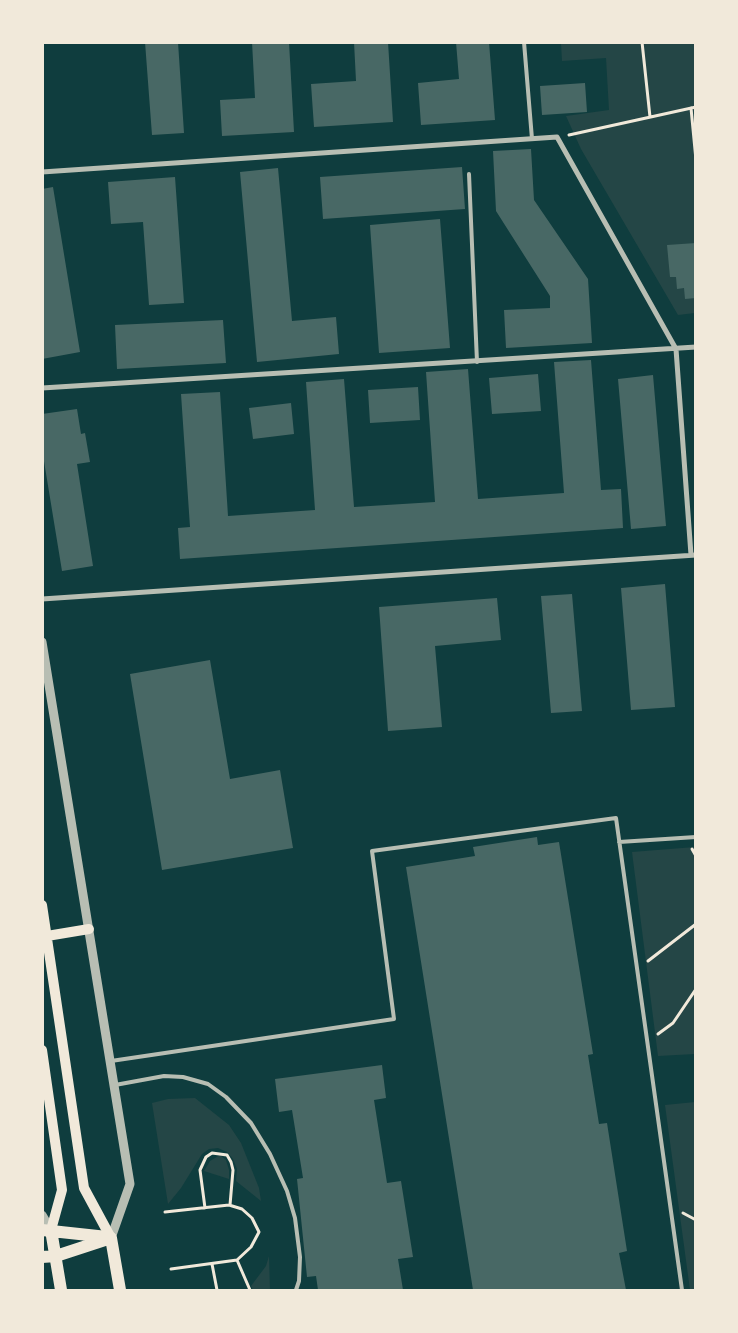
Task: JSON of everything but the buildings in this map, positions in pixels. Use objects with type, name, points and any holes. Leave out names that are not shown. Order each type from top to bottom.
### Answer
[{"type":"main road","points":[[42,905],[84,1188],[111,1238],[120,1290]]},
{"type":"main road","points":[[47,936],[89,929]]},
{"type":"main road","points":[[42,1050],[62,1190],[47,1230],[56,1256],[61,1290]]},
{"type":"main road","points":[[47,1230],[111,1238]]},
{"type":"main road","points":[[42,1257],[56,1256],[111,1238]]},
{"type":"street","points":[[42,172],[557,137],[676,349],[693,555],[42,599]]},
{"type":"street","points":[[42,388],[696,347]]},
{"type":"street","points":[[42,642],[130,1184],[111,1238]]},
{"type":"street","points":[[42,1215],[47,1230]]},
{"type":"lane","points":[[524,42],[532,139]]},
{"type":"lane","points":[[469,174],[477,362]]},
{"type":"lane","points":[[111,1061],[394,1019],[372,852],[616,818],[682,1290]]},
{"type":"lane","points":[[620,842],[696,837]]},
{"type":"lane","points":[[115,1084],[164,1076],[183,1077],[208,1084],[226,1097],[251,1123],[273,1161],[287,1191],[295,1218],[300,1257],[299,1281],[296,1290]]},
{"type":"path","points":[[642,42],[650,117]]},
{"type":"path","points":[[557,137],[693,108],[696,160]]},
{"type":"path","points":[[637,968],[696,924]]},
{"type":"path","points":[[647,1041],[673,1023],[696,989]]},
{"type":"path","points":[[205,1208],[200,1170],[206,1157],[220,1152],[227,1155],[233,1170],[230,1205]]},
{"type":"path","points":[[165,1212],[230,1205],[242,1209],[252,1218],[259,1232],[251,1247],[237,1260],[171,1269]]},
{"type":"path","points":[[237,1260],[250,1290]]},
{"type":"path","points":[[212,1264],[217,1290]]},
{"type":"shaded area","points":[[561,43],[695,43],[695,313],[678,315],[581,149],[566,116],[609,110],[606,58],[562,61]]},
{"type":"shaded area","points":[[695,847],[695,1054],[658,1056],[632,852]]},
{"type":"shaded area","points":[[195,1098],[229,1125],[241,1143],[259,1188],[261,1201],[236,1181],[237,1169],[233,1159],[227,1152],[218,1148],[209,1149],[202,1154],[181,1188],[168,1204],[152,1103],[168,1099]]},
{"type":"shaded area","points":[[695,1102],[695,1290],[690,1290],[665,1105]]},
{"type":"shaded area","points":[[220,1155],[226,1160],[229,1179],[204,1171],[210,1161]]},
{"type":"shaded area","points":[[269,1256],[270,1290],[253,1290],[251,1286],[266,1266]]}]
